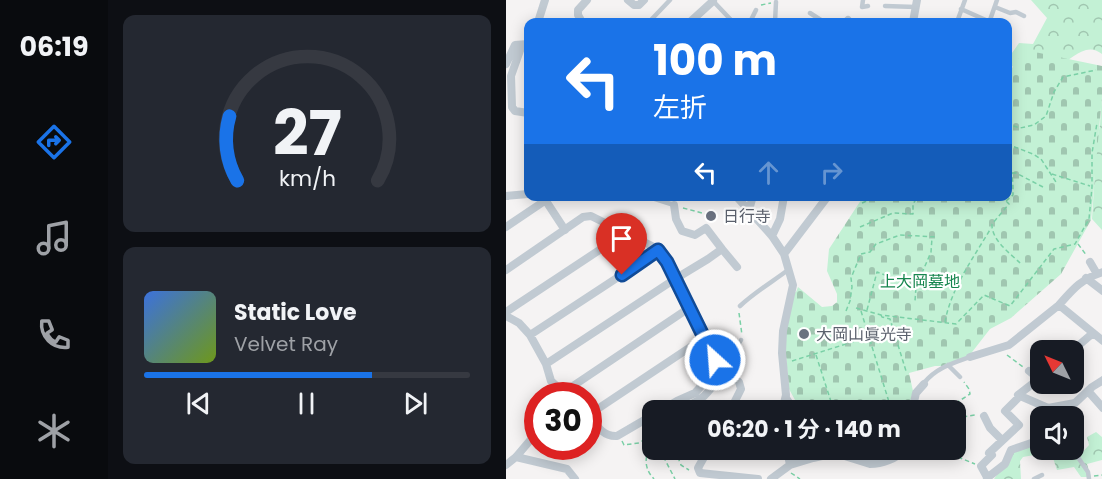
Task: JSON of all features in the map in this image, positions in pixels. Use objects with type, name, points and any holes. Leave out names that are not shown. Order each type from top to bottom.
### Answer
[{"type":"street","points":[[539,18],[545,0]]},
{"type":"street","points":[[580,18],[578,10],[587,0]]},
{"type":"street","points":[[628,0],[634,5],[639,5],[644,0]]},
{"type":"street","points":[[694,18],[713,1]]},
{"type":"street","points":[[506,64],[515,45],[524,45]]},
{"type":"street","points":[[524,47],[511,76],[512,107],[515,111],[524,112]]},
{"type":"street","points":[[506,196],[524,195]]},
{"type":"street","points":[[506,227],[540,201]]},
{"type":"street","points":[[546,201],[565,230]]},
{"type":"street","points":[[741,201],[772,236],[784,254],[792,285],[782,353],[785,400]]},
{"type":"street","points":[[749,210],[752,201]]},
{"type":"street","points":[[772,236],[780,219],[783,201]]},
{"type":"street","points":[[784,254],[824,201]]},
{"type":"street","points":[[674,205],[676,219],[682,231],[695,235],[706,228],[737,267]]},
{"type":"street","points":[[506,270],[583,217],[591,216],[658,250],[667,262],[715,360],[704,383],[695,393],[679,400]]},
{"type":"street","points":[[552,382],[546,364],[530,335],[506,314],[625,233]]},
{"type":"street","points":[[546,364],[722,249]]},
{"type":"street","points":[[530,335],[658,250]]},
{"type":"street","points":[[970,357],[1009,345],[1059,305],[1077,284],[1100,273],[1090,262]]},
{"type":"street","points":[[1086,278],[1103,291]]},
{"type":"street","points":[[1059,305],[1103,341]]},
{"type":"street","points":[[579,382],[689,308]]},
{"type":"street","points":[[1084,341],[1093,333]]},
{"type":"street","points":[[602,405],[704,338]]},
{"type":"street","points":[[998,349],[1007,355]]},
{"type":"street","points":[[700,400],[724,370],[739,382],[741,389],[736,400]]},
{"type":"street","points":[[1020,396],[1048,408],[1075,404],[1103,380]]},
{"type":"street","points":[[914,400],[916,393],[924,384]]},
{"type":"street","points":[[1030,386],[1018,395],[1020,396],[1005,411],[1019,425],[989,453],[992,455],[981,466],[988,478],[1005,464],[1011,450],[1030,443]]},
{"type":"street","points":[[1088,391],[1103,408]]},
{"type":"street","points":[[984,416],[990,428],[1002,440]]},
{"type":"street","points":[[602,431],[613,437],[618,436],[642,422]]},
{"type":"street","points":[[506,465],[524,448]]},
{"type":"street","points":[[516,457],[567,470],[575,479]]},
{"type":"street","points":[[702,460],[698,468],[700,473],[758,479]]},
{"type":"street","points":[[788,460],[788,468]]},
{"type":"street","points":[[771,479],[788,468],[808,460]]},
{"type":"street","points":[[858,460],[870,464],[889,460]]},
{"type":"lane","points":[[653,18],[670,0]]},
{"type":"lane","points":[[863,0],[862,7],[868,6]]},
{"type":"lane","points":[[958,18],[965,0]]},
{"type":"lane","points":[[991,18],[997,0]]},
{"type":"lane","points":[[713,1],[729,18]]},
{"type":"lane","points":[[775,18],[776,2]]},
{"type":"lane","points":[[885,6],[916,4]]},
{"type":"lane","points":[[995,7],[1024,16]]},
{"type":"lane","points":[[961,9],[981,18]]},
{"type":"lane","points":[[752,18],[756,10]]},
{"type":"lane","points":[[810,13],[818,18]]},
{"type":"lane","points":[[661,201],[674,205]]},
{"type":"lane","points":[[740,306],[759,289],[788,270]]},
{"type":"lane","points":[[724,370],[741,340]]},
{"type":"lane","points":[[924,384],[940,369],[970,357]]},
{"type":"lane","points":[[948,365],[960,377]]},
{"type":"lane","points":[[786,394],[790,400]]},
{"type":"lane","points":[[1080,460],[1088,472],[1089,479]]},
{"type":"lane","points":[[1034,479],[1042,475]]},
{"type":"path","points":[[756,10],[758,6],[776,2]]},
{"type":"path","points":[[1012,126],[1020,128],[1034,125],[1046,116],[1054,92],[1063,78],[1096,70]]},
{"type":"path","points":[[856,308],[881,315],[956,324],[984,295],[1010,306],[1054,249],[1076,244],[1090,219],[1092,153],[1097,123]]},
{"type":"path","points":[[1012,146],[1041,159],[1056,182]]},
{"type":"path","points":[[1012,196],[1012,173],[1043,187]]},
{"type":"path","points":[[1051,174],[1092,187]]},
{"type":"path","points":[[862,203],[867,201]]},
{"type":"path","points":[[860,227],[893,213],[913,214],[915,201]]},
{"type":"path","points":[[945,323],[948,307],[963,276],[992,224],[1009,204],[1006,201]]},
{"type":"path","points":[[674,205],[706,214]]},
{"type":"path","points":[[991,228],[997,239],[1021,264]]},
{"type":"path","points":[[846,311],[850,301],[851,278],[861,254],[870,252],[876,244],[900,235],[937,237]]},
{"type":"path","points":[[915,301],[916,287],[931,252],[932,237]]},
{"type":"path","points":[[1078,244],[1090,262]]},
{"type":"path","points":[[867,311],[877,272],[916,287]]},
{"type":"path","points":[[740,306],[741,340]]},
{"type":"path","points":[[861,309],[888,400]]},
{"type":"path","points":[[881,315],[890,319],[906,371]]},
{"type":"path","points":[[784,364],[865,338]]},
{"type":"path","points":[[816,354],[830,400]]},
{"type":"path","points":[[1007,355],[1029,371]]},
{"type":"path","points":[[960,377],[970,394],[961,400]]},
{"type":"path","points":[[966,416],[982,412],[984,416]]},
{"type":"path","points":[[626,444],[642,441]]},
{"type":"path","points":[[646,460],[647,471],[654,479]]},
{"type":"path","points":[[665,460],[675,479]]},
{"type":"path","points":[[680,460],[682,465],[693,473],[700,473]]},
{"type":"path","points":[[966,460],[981,466]]},
{"type":"path","points":[[788,468],[800,479]]},
{"type":"green space","points":[[1031,0],[1102,0],[1102,54],[1096,51],[1085,51],[1057,66],[1047,68],[1012,66],[1012,53],[1019,43],[1033,44],[1047,18]]},
{"type":"green space","name":"上大岡墓地","points":[[1025,50],[1102,66],[1102,96],[1091,220],[1061,274],[1011,318],[990,329],[969,356],[943,366],[909,373],[913,391],[911,400],[795,400],[789,389],[784,335],[793,293],[798,287],[822,307],[832,306],[837,302],[837,294],[827,271],[829,249],[860,201],[1012,201],[1012,68]]},
{"type":"green space","points":[[1102,88],[1102,230],[1092,219],[1094,156],[1100,125]]},
{"type":"green space","points":[[1096,432],[1102,437],[1102,460],[1087,464],[1091,477],[1081,477],[1074,467],[1057,470],[1054,460],[1084,460],[1084,451],[1089,445],[1087,437]]},
{"type":"green space","points":[[1030,446],[1030,456],[1023,457],[1020,461],[1021,479],[994,479],[1013,452]]},
{"type":"place","name":"日行寺","points":[[711,216]]},
{"type":"place","name":"大岡山眞光寺","points":[[804,334]]},
{"type":"route","points":[[622,275],[658,250],[667,262],[715,360]]}]
